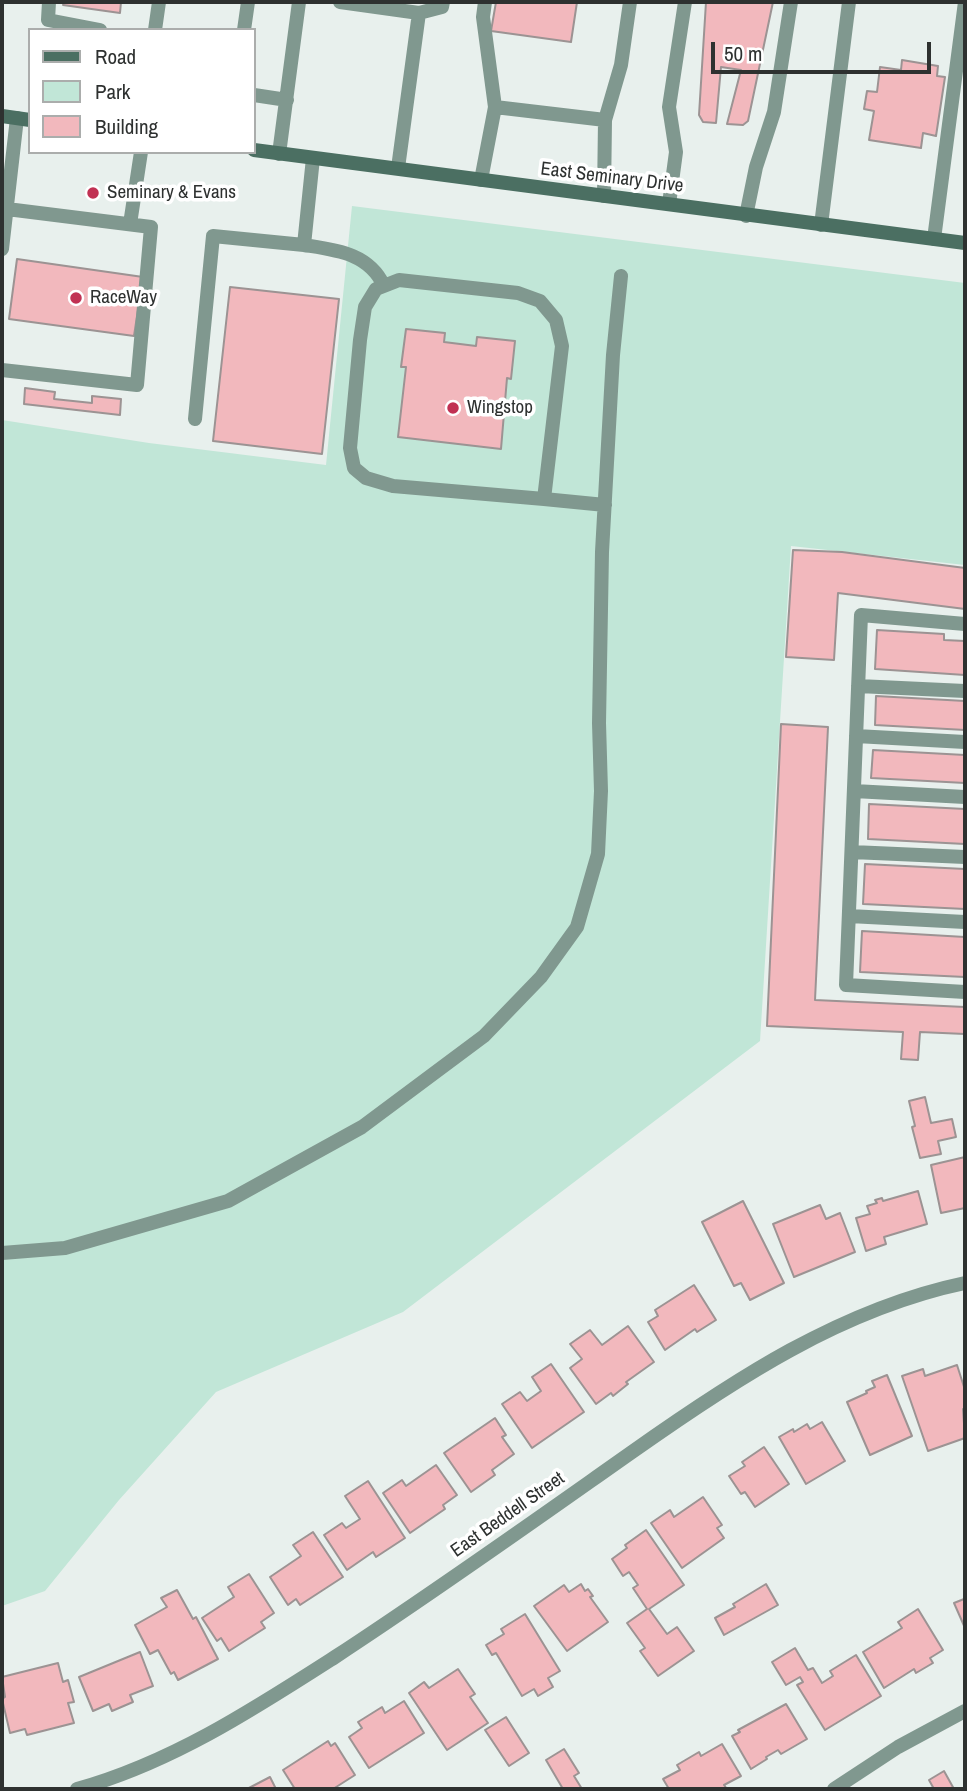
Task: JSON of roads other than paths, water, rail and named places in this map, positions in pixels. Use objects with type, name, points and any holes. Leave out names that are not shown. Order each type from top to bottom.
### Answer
[{"type":"main road","points":[[2,116],[24,119]]},
{"type":"main road","name":"East Seminary Drive","points":[[256,150],[965,243]]},
{"type":"street","points":[[49,2],[48,20],[90,28]]},
{"type":"street","points":[[155,28],[159,2]]},
{"type":"street","points":[[244,28],[248,2]]},
{"type":"street","points":[[279,154],[299,2]]},
{"type":"street","points":[[340,2],[419,13],[442,7],[443,2]]},
{"type":"street","points":[[481,180],[495,107],[483,17],[485,2]]},
{"type":"street","points":[[604,196],[605,120],[621,65],[630,2]]},
{"type":"street","points":[[669,204],[676,152],[669,107],[685,2]]},
{"type":"street","points":[[746,216],[756,167],[774,112],[791,2]]},
{"type":"street","points":[[821,225],[849,2]]},
{"type":"street","points":[[934,239],[965,2]]},
{"type":"street","points":[[398,168],[419,13]]},
{"type":"street","points":[[256,95],[287,100]]},
{"type":"street","points":[[495,107],[605,120]]},
{"type":"street","points":[[2,249],[5,213],[24,119]]},
{"type":"street","points":[[130,224],[141,154]]},
{"type":"street","points":[[304,245],[313,158]]},
{"type":"street","points":[[2,370],[137,385],[151,227],[5,213]]},
{"type":"street","points":[[195,419],[213,236],[341,251],[378,272],[384,286]]},
{"type":"street","points":[[2,1253],[65,1248],[228,1201],[362,1127],[484,1036],[541,977],[576,927],[598,854],[605,505],[613,355],[621,276]]},
{"type":"street","points":[[544,499],[562,346],[556,320],[540,301],[518,293],[398,280],[376,289],[365,307],[360,340],[350,448],[354,468],[366,478],[393,486],[605,505]]},
{"type":"street","points":[[965,624],[861,615],[846,985],[965,992]]},
{"type":"street","points":[[858,686],[965,691]]},
{"type":"street","points":[[856,736],[965,742]]},
{"type":"street","points":[[854,791],[965,797]]},
{"type":"street","points":[[852,852],[965,857]]},
{"type":"street","points":[[849,916],[965,922]]},
{"type":"street","name":"East Beddell Street","points":[[77,1789],[156,1761],[254,1710],[408,1609],[738,1379],[819,1334],[944,1287],[965,1283]]},
{"type":"street","points":[[834,1789],[898,1747],[965,1711]]},
{"type":"place","name":"Seminary & Evans","points":[[93,193]]},
{"type":"place","name":"RaceWay","points":[[76,298]]},
{"type":"place","name":"Wingstop","points":[[453,408]]}]
